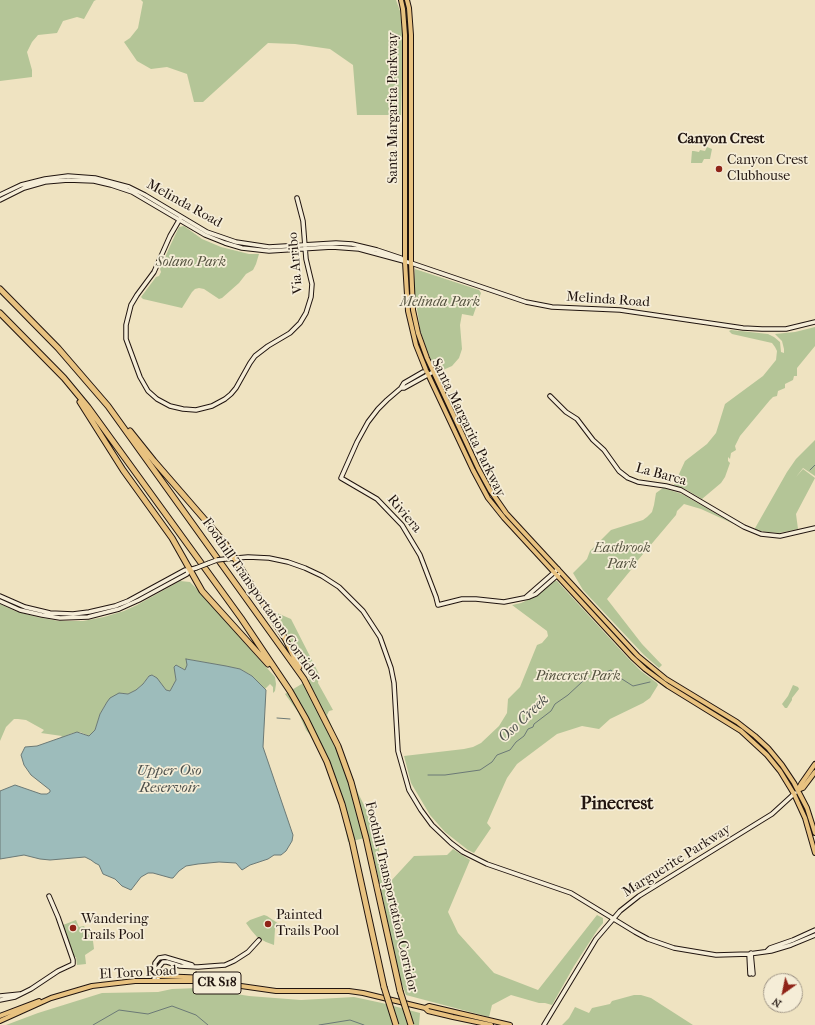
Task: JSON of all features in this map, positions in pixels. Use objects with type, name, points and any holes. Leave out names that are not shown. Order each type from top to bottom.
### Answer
[{"type":"highway","name":"Foothill Transportation Corridor","points":[[0,290],[58,348],[108,406],[304,679],[343,759],[356,798],[400,991],[411,1025]]},
{"type":"highway","name":"Foothill Transportation Corridor","points":[[0,313],[64,378],[88,407],[241,618],[290,691],[315,736],[330,769],[342,804],[352,841],[384,987],[396,1025]]},
{"type":"highway","points":[[64,378],[123,470],[172,538],[202,591],[281,678]]},
{"type":"highway","points":[[108,406],[226,543],[286,640],[304,679]]},
{"type":"main road","name":"Santa Margarita Parkway","points":[[401,0],[405,35],[406,296],[409,318],[425,372],[488,498],[504,518],[555,575],[645,670],[734,727],[759,746],[780,771],[794,794],[805,818],[815,853]]},
{"type":"main road","name":"Santa Margarita Parkway","points":[[407,0],[411,35],[411,263],[414,316],[422,344],[432,370],[475,461],[490,490],[510,517],[633,651],[672,683],[737,722],[759,739],[782,765],[798,790],[807,808],[815,833]]},
{"type":"main road","name":"Melinda Road","points":[[0,195],[21,185],[45,179],[68,176],[89,177],[112,181],[129,187],[145,195],[180,218]]},
{"type":"main road","name":"Melinda Road","points":[[0,200],[24,188],[46,182],[68,180],[94,181],[126,190],[207,232],[236,242],[269,247],[305,246],[352,248],[401,262],[411,263],[520,300],[541,305],[620,310],[744,328],[786,329],[815,322]]},
{"type":"main road","name":"Via Arribo","points":[[180,218],[170,236],[154,272],[137,294],[131,305],[127,318],[126,339],[140,377],[148,391],[157,399],[170,406],[189,410],[204,409],[226,399],[236,388],[255,356],[268,346],[290,333],[300,323],[310,305],[312,290],[311,277],[306,259],[303,221],[297,198]]},
{"type":"main road","points":[[425,372],[432,370]]},
{"type":"main road","name":"Riviera","points":[[425,372],[386,400],[368,422],[357,442],[341,478],[377,499],[402,525],[420,555],[438,605],[462,599],[504,602],[529,597],[555,575]]},
{"type":"main road","name":"La Barca","points":[[550,396],[566,412],[577,419],[593,440],[604,450],[619,471],[628,478],[638,482],[666,486],[680,490],[744,527],[761,534],[780,536],[815,528]]},
{"type":"main road","points":[[0,596],[25,607],[50,613],[73,614],[89,612],[120,604],[185,570],[225,559],[252,557],[274,559],[311,570],[343,590],[367,616],[376,630],[383,645],[393,676],[398,752],[409,790],[420,810],[440,834],[451,843],[476,859],[495,867],[571,893],[648,939],[674,948],[716,955],[750,954],[791,945],[815,934]]},
{"type":"main road","points":[[0,601],[20,610],[48,616],[64,618],[90,616],[118,609],[139,600],[187,574],[189,570]]},
{"type":"main road","points":[[555,575],[559,571]]},
{"type":"main road","name":"Marguerite Parkway","points":[[544,1025],[589,950],[613,919],[639,896],[772,814],[798,790],[815,764]]},
{"type":"main road","name":"Marguerite Parkway","points":[[798,790],[803,788],[815,772]]},
{"type":"main road","points":[[0,1000],[15,997],[42,983],[58,971],[73,964],[73,960],[58,917],[49,896]]},
{"type":"main road","points":[[766,951],[815,930]]},
{"type":"main road","points":[[157,980],[155,963],[159,958],[165,957],[203,967],[225,965],[248,952],[258,940]]},
{"type":"main road","points":[[750,954],[751,974]]},
{"type":"main road","name":"El Toro Road","points":[[0,1021],[51,998],[92,986],[135,981],[209,978],[222,980],[228,984],[276,991],[349,991],[376,995],[425,1008]]},
{"type":"main road","points":[[0,996],[21,994]]},
{"type":"main road","points":[[0,1016],[51,998]]},
{"type":"main road","name":"CR S18","points":[[425,1008],[429,1006],[510,1025]]},
{"type":"main road","name":"CR S18","points":[[425,1008],[428,1011],[491,1025]]},
{"type":"green space","points":[[0,0],[96,0],[84,19],[77,17],[63,21],[57,33],[38,35],[32,42],[27,52],[32,70],[32,77],[0,81]]},
{"type":"green space","points":[[141,0],[396,0],[400,11],[403,39],[401,115],[357,115],[353,65],[330,49],[295,44],[268,43],[203,102],[194,102],[187,74],[167,67],[151,69],[137,61],[124,42],[130,38],[138,28],[143,2]]},
{"type":"green space","points":[[707,147],[712,149],[710,159],[704,159],[702,163],[691,163],[692,151],[705,151]]},
{"type":"green space","name":"Solano Park","points":[[184,226],[202,239],[221,247],[249,254],[259,254],[253,270],[246,274],[239,283],[219,299],[204,289],[199,288],[192,292],[182,308],[143,299],[141,297],[161,272],[160,269],[179,227]]},
{"type":"green space","name":"Melinda Park","points":[[415,269],[479,290],[481,293],[473,316],[462,314],[460,325],[462,349],[459,358],[452,366],[443,370],[436,371],[420,329],[414,289]]},
{"type":"green space","points":[[815,327],[815,346],[797,368],[797,376],[794,376],[793,380],[785,384],[785,388],[778,391],[777,396],[770,400],[740,436],[735,446],[736,450],[731,453],[730,459],[728,457],[728,461],[730,463],[721,483],[702,499],[685,489],[674,485],[685,461],[707,444],[716,433],[725,404],[763,376],[776,360],[777,351],[772,343],[732,334],[729,331],[768,334],[780,342],[781,352],[784,353],[782,341],[775,334],[795,332]]},
{"type":"green space","points":[[815,440],[815,476],[803,468],[796,477],[803,469],[815,478],[796,514],[798,529],[779,533],[754,530],[787,472],[796,459]]},
{"type":"green space","name":"Eastbrook Park","points":[[663,488],[682,494],[734,524],[701,509],[684,504],[638,560],[638,563],[607,599],[642,644],[662,665],[659,668],[644,655],[583,590],[573,573],[587,559],[590,551],[611,530],[643,520],[647,517],[652,512],[656,493]]},
{"type":"green space","points":[[180,581],[190,582],[195,587],[275,677],[276,684],[275,691],[273,693],[273,687],[270,684],[265,689],[252,676],[240,669],[187,659],[187,667],[185,670],[176,665],[176,680],[170,691],[166,690],[153,675],[149,676],[136,690],[128,694],[122,693],[107,702],[100,714],[95,730],[89,736],[80,732],[60,738],[62,736],[41,733],[44,730],[26,720],[14,719],[6,727],[0,741],[0,604],[15,611],[37,617],[59,621],[83,621],[124,611]]},
{"type":"green space","name":"Pinecrest Park","points":[[554,581],[557,581],[641,671],[658,685],[650,698],[610,719],[599,729],[582,726],[557,734],[517,764],[507,778],[487,823],[491,828],[474,853],[445,832],[430,815],[411,783],[404,756],[473,747],[481,743],[499,726],[507,713],[508,699],[520,687],[537,645],[542,643],[548,636],[547,631],[512,605],[534,597]]},
{"type":"green space","points":[[277,613],[291,619],[319,674],[318,683],[333,710],[329,711],[327,715],[346,759],[358,793],[378,833],[381,880],[390,882],[414,856],[447,855],[453,849],[470,860],[448,912],[458,933],[494,973],[538,990],[597,915],[603,918],[603,923],[574,966],[552,1005],[511,995],[492,1005],[489,1017],[406,995],[399,976],[369,837],[348,842],[340,804],[341,794],[339,787],[316,742],[306,730],[298,712],[285,694],[310,679]]},
{"type":"green space","points":[[793,685],[799,689],[787,708],[785,708],[782,704]]},
{"type":"green space","points":[[264,915],[279,924],[275,929],[274,945],[257,937],[246,923]]},
{"type":"green space","points":[[76,920],[79,927],[84,926],[88,933],[92,933],[94,949],[85,955],[86,964],[77,965],[76,957],[74,957],[63,925]]},
{"type":"green space","points":[[198,988],[249,996],[301,1000],[354,997],[420,1013],[419,1025],[6,1025],[38,1013],[102,993],[158,992],[172,989]]},
{"type":"green space","points":[[634,995],[641,995],[651,998],[693,1025],[562,1025],[569,1018],[575,1007],[589,1013],[592,1008],[610,1004],[612,1001]]},
{"type":"water","name":"Upper Oso Reservoir","points":[[186,659],[240,669],[252,676],[266,690],[263,747],[293,835],[292,841],[286,851],[281,855],[274,855],[242,870],[236,863],[219,862],[186,866],[173,878],[148,873],[141,877],[131,890],[122,886],[115,879],[103,874],[99,865],[85,857],[50,860],[24,855],[0,859],[0,791],[15,785],[41,794],[47,794],[50,792],[50,790],[31,775],[24,765],[21,755],[25,747],[37,746],[77,732],[89,736],[95,730],[100,714],[110,698],[119,693],[128,694],[136,690],[149,676],[152,675],[157,678],[166,690],[170,691],[176,680],[174,667],[176,665],[185,670],[187,665]]},
{"type":"waterway","name":"Oso Creek","points":[[810,470],[815,465]]},
{"type":"waterway","name":"Oso Creek","points":[[428,775],[445,775],[480,770],[492,762],[497,755],[510,750],[516,742],[524,736],[528,729],[533,727],[534,724],[551,711],[555,704],[568,695],[583,681],[611,670],[614,674],[633,686],[650,682]]},
{"type":"waterway","name":"Oso Creek","points":[[277,718],[290,719]]},
{"type":"waterway","points":[[93,1025],[119,1010],[148,1014],[172,1006],[196,1015],[208,1025]]},
{"type":"waterway","points":[[319,1025],[350,1020],[364,1025]]},
{"type":"place","name":"Canyon Crest Clubhouse","points":[[719,169]]},
{"type":"place","name":"Painted Trails Pool","points":[[268,924]]},
{"type":"place","name":"Wandering Trails Pool","points":[[73,928]]},
{"type":"district","name":"Canyon Crest","points":[[721,139]]},
{"type":"district","name":"Pinecrest","points":[[617,805]]}]
